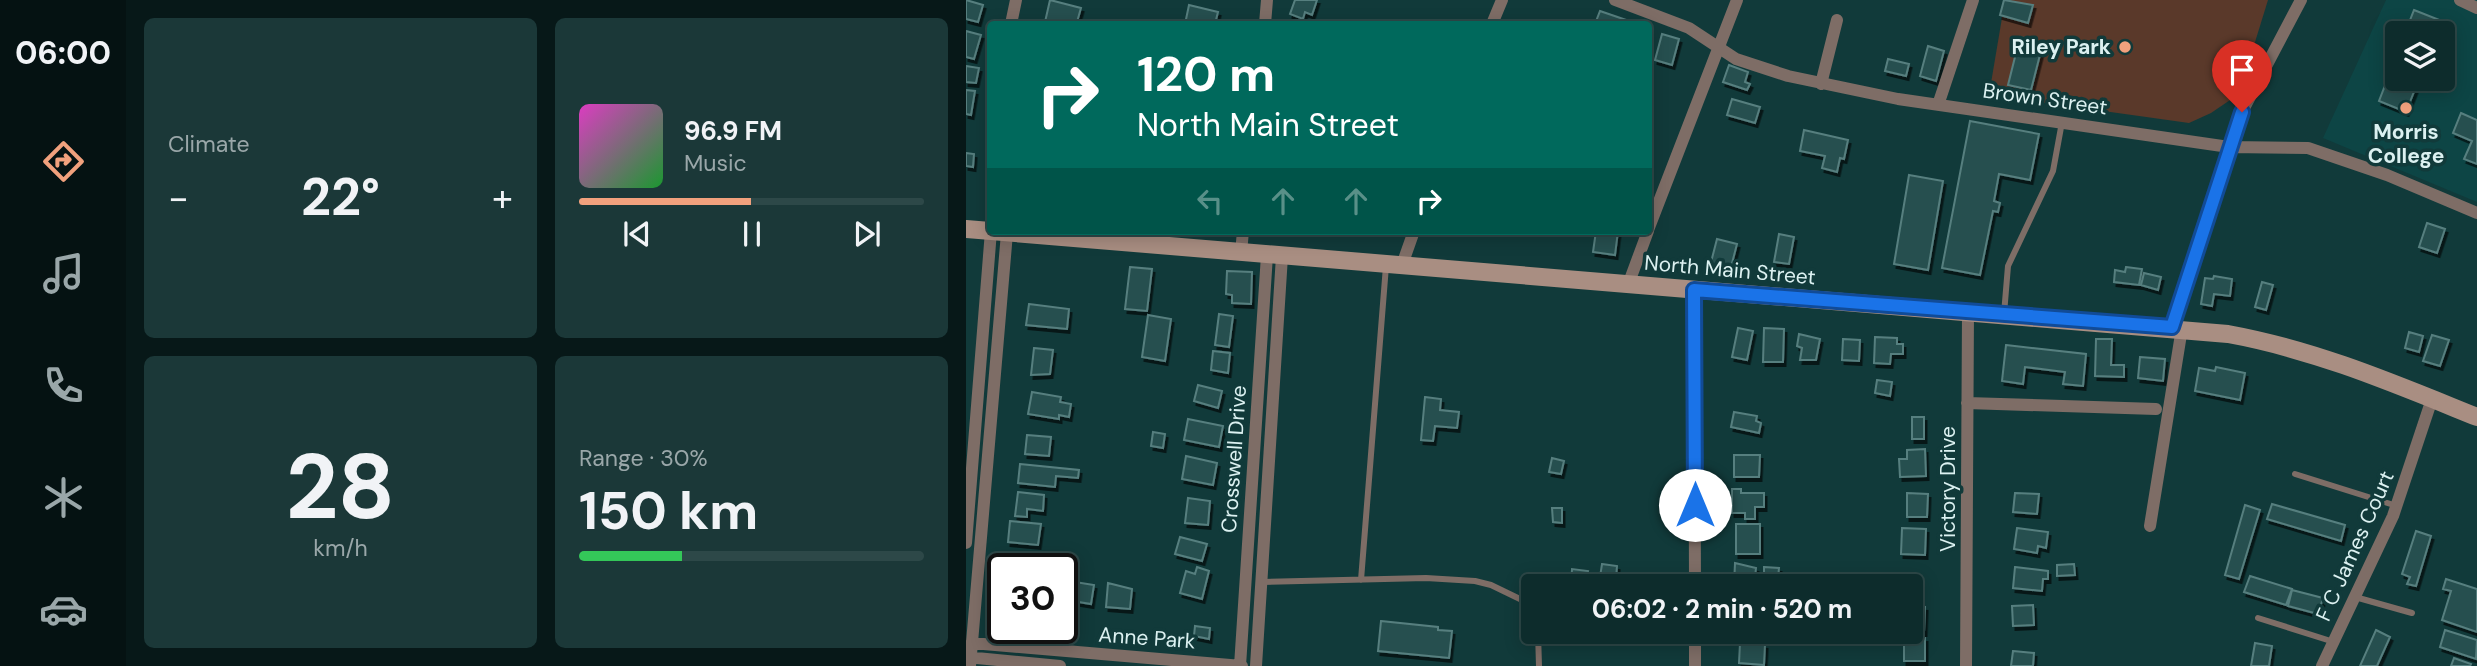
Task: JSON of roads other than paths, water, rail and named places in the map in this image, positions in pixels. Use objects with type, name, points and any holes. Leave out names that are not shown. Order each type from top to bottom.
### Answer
[{"type":"main road","name":"North Main Street","points":[[966,229],[987,231]]},
{"type":"main road","name":"North Main Street","points":[[1032,235],[2177,328],[2280,344],[2324,357],[2477,417]]},
{"type":"street","points":[[1012,21],[1016,0]]},
{"type":"street","points":[[1265,21],[1267,0]]},
{"type":"street","points":[[1493,21],[1502,0]]},
{"type":"street","name":"Brown Street","points":[[1615,0],[1689,28],[1735,58],[1821,84],[1898,99],[1939,102],[2229,147],[2308,148],[2387,175],[2477,213]]},
{"type":"street","points":[[1652,221],[1737,0]]},
{"type":"street","points":[[1939,102],[1973,0]]},
{"type":"street","points":[[2150,526],[2177,328],[2229,147],[2257,82],[2301,0]]},
{"type":"street","points":[[2460,0],[2477,8]]},
{"type":"street","points":[[1821,84],[1837,20]]},
{"type":"street","points":[[966,543],[997,235]]},
{"type":"street","points":[[997,235],[969,654],[1060,666]]},
{"type":"street","points":[[1241,253],[1243,235]]},
{"type":"street","points":[[1394,265],[1413,235]]},
{"type":"street","points":[[1628,285],[1647,235]]},
{"type":"street","name":"Crosswell Drive","points":[[1256,666],[1275,255]]},
{"type":"street","name":"Crosswell Drive","points":[[1240,665],[1275,255]]},
{"type":"street","points":[[1694,290],[1695,574]]},
{"type":"street","name":"Victory Drive","points":[[1966,666],[1968,312]]},
{"type":"street","name":"F C James Court","points":[[2322,666],[2397,506],[2432,399]]},
{"type":"street","points":[[1967,403],[2156,409]]},
{"type":"street","points":[[1695,644],[1695,666]]},
{"type":"street","name":"Anne Park","points":[[969,654],[1240,665]]},
{"type":"lane","points":[[2004,314],[2008,266],[2053,172],[2062,120]]},
{"type":"lane","points":[[1361,580],[1394,265]]},
{"type":"lane","points":[[2295,474],[2397,506]]},
{"type":"lane","points":[[1260,582],[1475,581],[1491,584],[1521,599]]},
{"type":"lane","points":[[2355,597],[2412,613]]},
{"type":"lane","points":[[2258,618],[2334,642]]},
{"type":"lane","points":[[1538,644],[1539,666]]},
{"type":"place","name":"Riley Park","points":[[2125,47]]},
{"type":"place","name":"Morris College","points":[[2406,108]]}]
